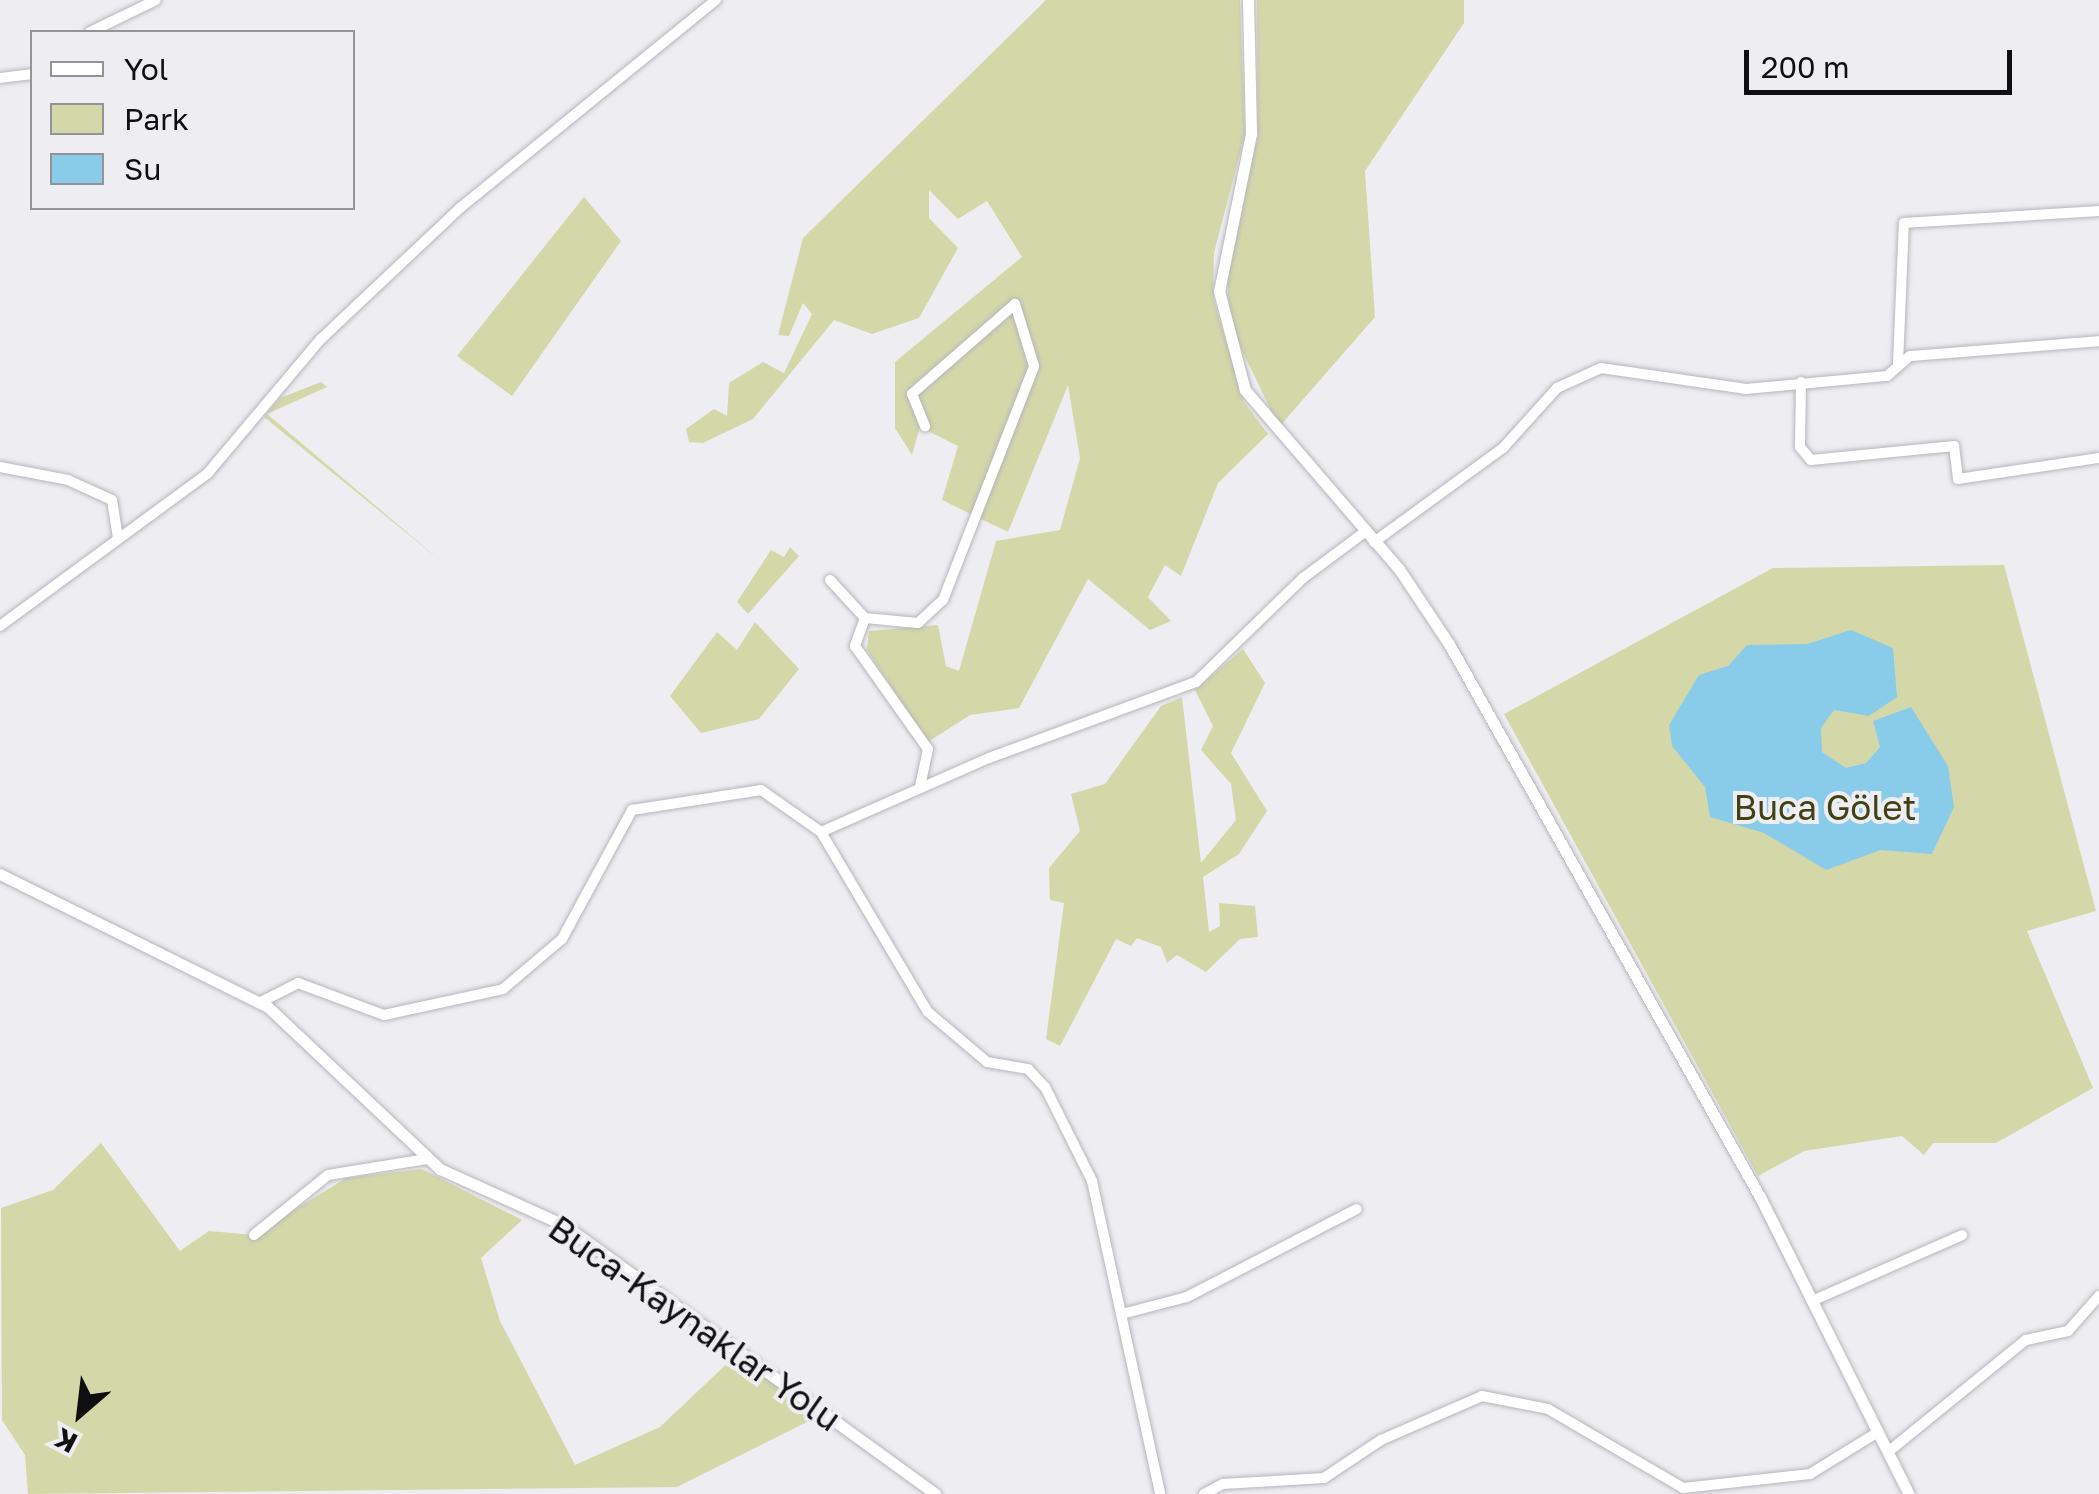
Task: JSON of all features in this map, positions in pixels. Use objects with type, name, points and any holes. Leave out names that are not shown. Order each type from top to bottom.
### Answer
[{"type":"street","points":[[94,30],[156,0]]},
{"type":"street","points":[[0,626],[208,473],[321,339],[460,208],[716,0]]},
{"type":"street","points":[[1248,0],[1250,134],[1221,252],[1223,326],[1245,390],[1370,537],[1449,644],[1812,1301],[1909,1494]]},
{"type":"street","points":[[0,78],[30,74]]},
{"type":"street","points":[[821,832],[920,788],[1196,682],[1303,578],[1503,448],[1557,388],[1590,372],[1648,368],[1726,388],[1888,376],[1898,364],[1904,223],[2099,212]]},
{"type":"street","points":[[830,580],[865,618],[918,623],[943,600],[1034,366],[1015,304],[912,394],[926,426]]},
{"type":"street","points":[[1898,364],[2099,340]]},
{"type":"street","points":[[1800,382],[1800,447],[1811,460],[1954,446],[1958,479],[2099,458]]},
{"type":"street","points":[[0,467],[68,480],[112,500],[118,539]]},
{"type":"street","points":[[865,618],[855,646],[928,748],[920,788]]},
{"type":"street","points":[[259,1003],[298,983],[384,1015],[504,989],[562,939],[618,825],[641,805],[761,790],[821,832],[928,1012],[987,1062],[1028,1068],[1046,1088],[1092,1181],[1160,1494]]},
{"type":"street","name":"Buca-Kaynaklar Yolu","points":[[0,874],[259,1003],[427,1159],[564,1225],[934,1494]]},
{"type":"street","points":[[254,1236],[328,1174],[427,1159]]},
{"type":"street","points":[[1122,1314],[1187,1297],[1357,1209]]},
{"type":"street","points":[[1812,1301],[1962,1235]]},
{"type":"street","points":[[1888,1452],[2026,1340],[2068,1331],[2099,1296]]},
{"type":"street","points":[[1204,1494],[1219,1484],[1324,1478],[1381,1440],[1482,1396],[1548,1409],[1683,1488],[1810,1474],[1878,1432]]},
{"type":"green space","points":[[1046,0],[1240,0],[1245,134],[1214,253],[1213,297],[1244,402],[1268,434],[1218,483],[1181,576],[1165,565],[1148,597],[1171,621],[1150,630],[1088,579],[1019,708],[970,715],[928,742],[867,650],[869,631],[938,625],[946,666],[959,671],[996,541],[1060,530],[1080,458],[1068,385],[1008,532],[942,500],[958,446],[920,427],[912,455],[895,428],[895,362],[1022,257],[987,201],[958,219],[929,190],[929,218],[958,248],[919,318],[872,334],[834,320],[753,419],[703,443],[689,442],[686,429],[714,409],[727,416],[729,383],[763,362],[784,373],[812,314],[803,303],[789,336],[778,335],[803,238]]},
{"type":"green space","points":[[1257,0],[1464,0],[1464,23],[1365,171],[1375,317],[1279,427],[1229,323],[1227,252],[1258,136]]},
{"type":"green space","points":[[584,197],[621,241],[512,396],[457,356]]},
{"type":"green space","points":[[321,382],[327,387],[267,414],[441,561],[264,417],[280,398]]},
{"type":"green space","points":[[790,547],[799,556],[748,614],[737,602],[771,550],[784,557]]},
{"type":"green space","name":"Buca Gölet","points":[[2004,565],[2096,911],[2027,931],[2093,1088],[1996,1143],[1933,1143],[1924,1155],[1902,1136],[1804,1151],[1758,1176],[1504,714],[1773,568]]},
{"type":"green space","points":[[755,622],[799,669],[759,719],[701,733],[670,696],[717,632],[737,650]]},
{"type":"green space","points":[[1243,649],[1265,683],[1231,753],[1267,811],[1239,854],[1203,877],[1209,932],[1220,926],[1219,903],[1255,906],[1258,937],[1240,939],[1206,972],[1177,955],[1167,963],[1161,947],[1137,938],[1131,946],[1116,939],[1060,1046],[1046,1039],[1064,903],[1050,900],[1049,868],[1080,831],[1071,794],[1105,784],[1161,706],[1182,697],[1201,863],[1236,820],[1231,784],[1201,750],[1213,726],[1195,690]]},
{"type":"green space","points":[[101,1143],[180,1251],[209,1231],[254,1235],[346,1178],[422,1169],[522,1220],[481,1258],[500,1321],[575,1465],[660,1427],[734,1357],[821,1415],[677,1487],[28,1494],[25,1455],[2,1420],[1,1208],[53,1190]]},
{"type":"water","points":[[1851,630],[1893,648],[1897,697],[1869,716],[1834,710],[1821,728],[1822,752],[1846,768],[1866,763],[1880,747],[1873,721],[1911,707],[1948,766],[1954,807],[1932,854],[1881,850],[1826,870],[1764,833],[1710,817],[1705,787],[1672,746],[1669,725],[1699,675],[1728,666],[1747,645],[1807,644]]}]
